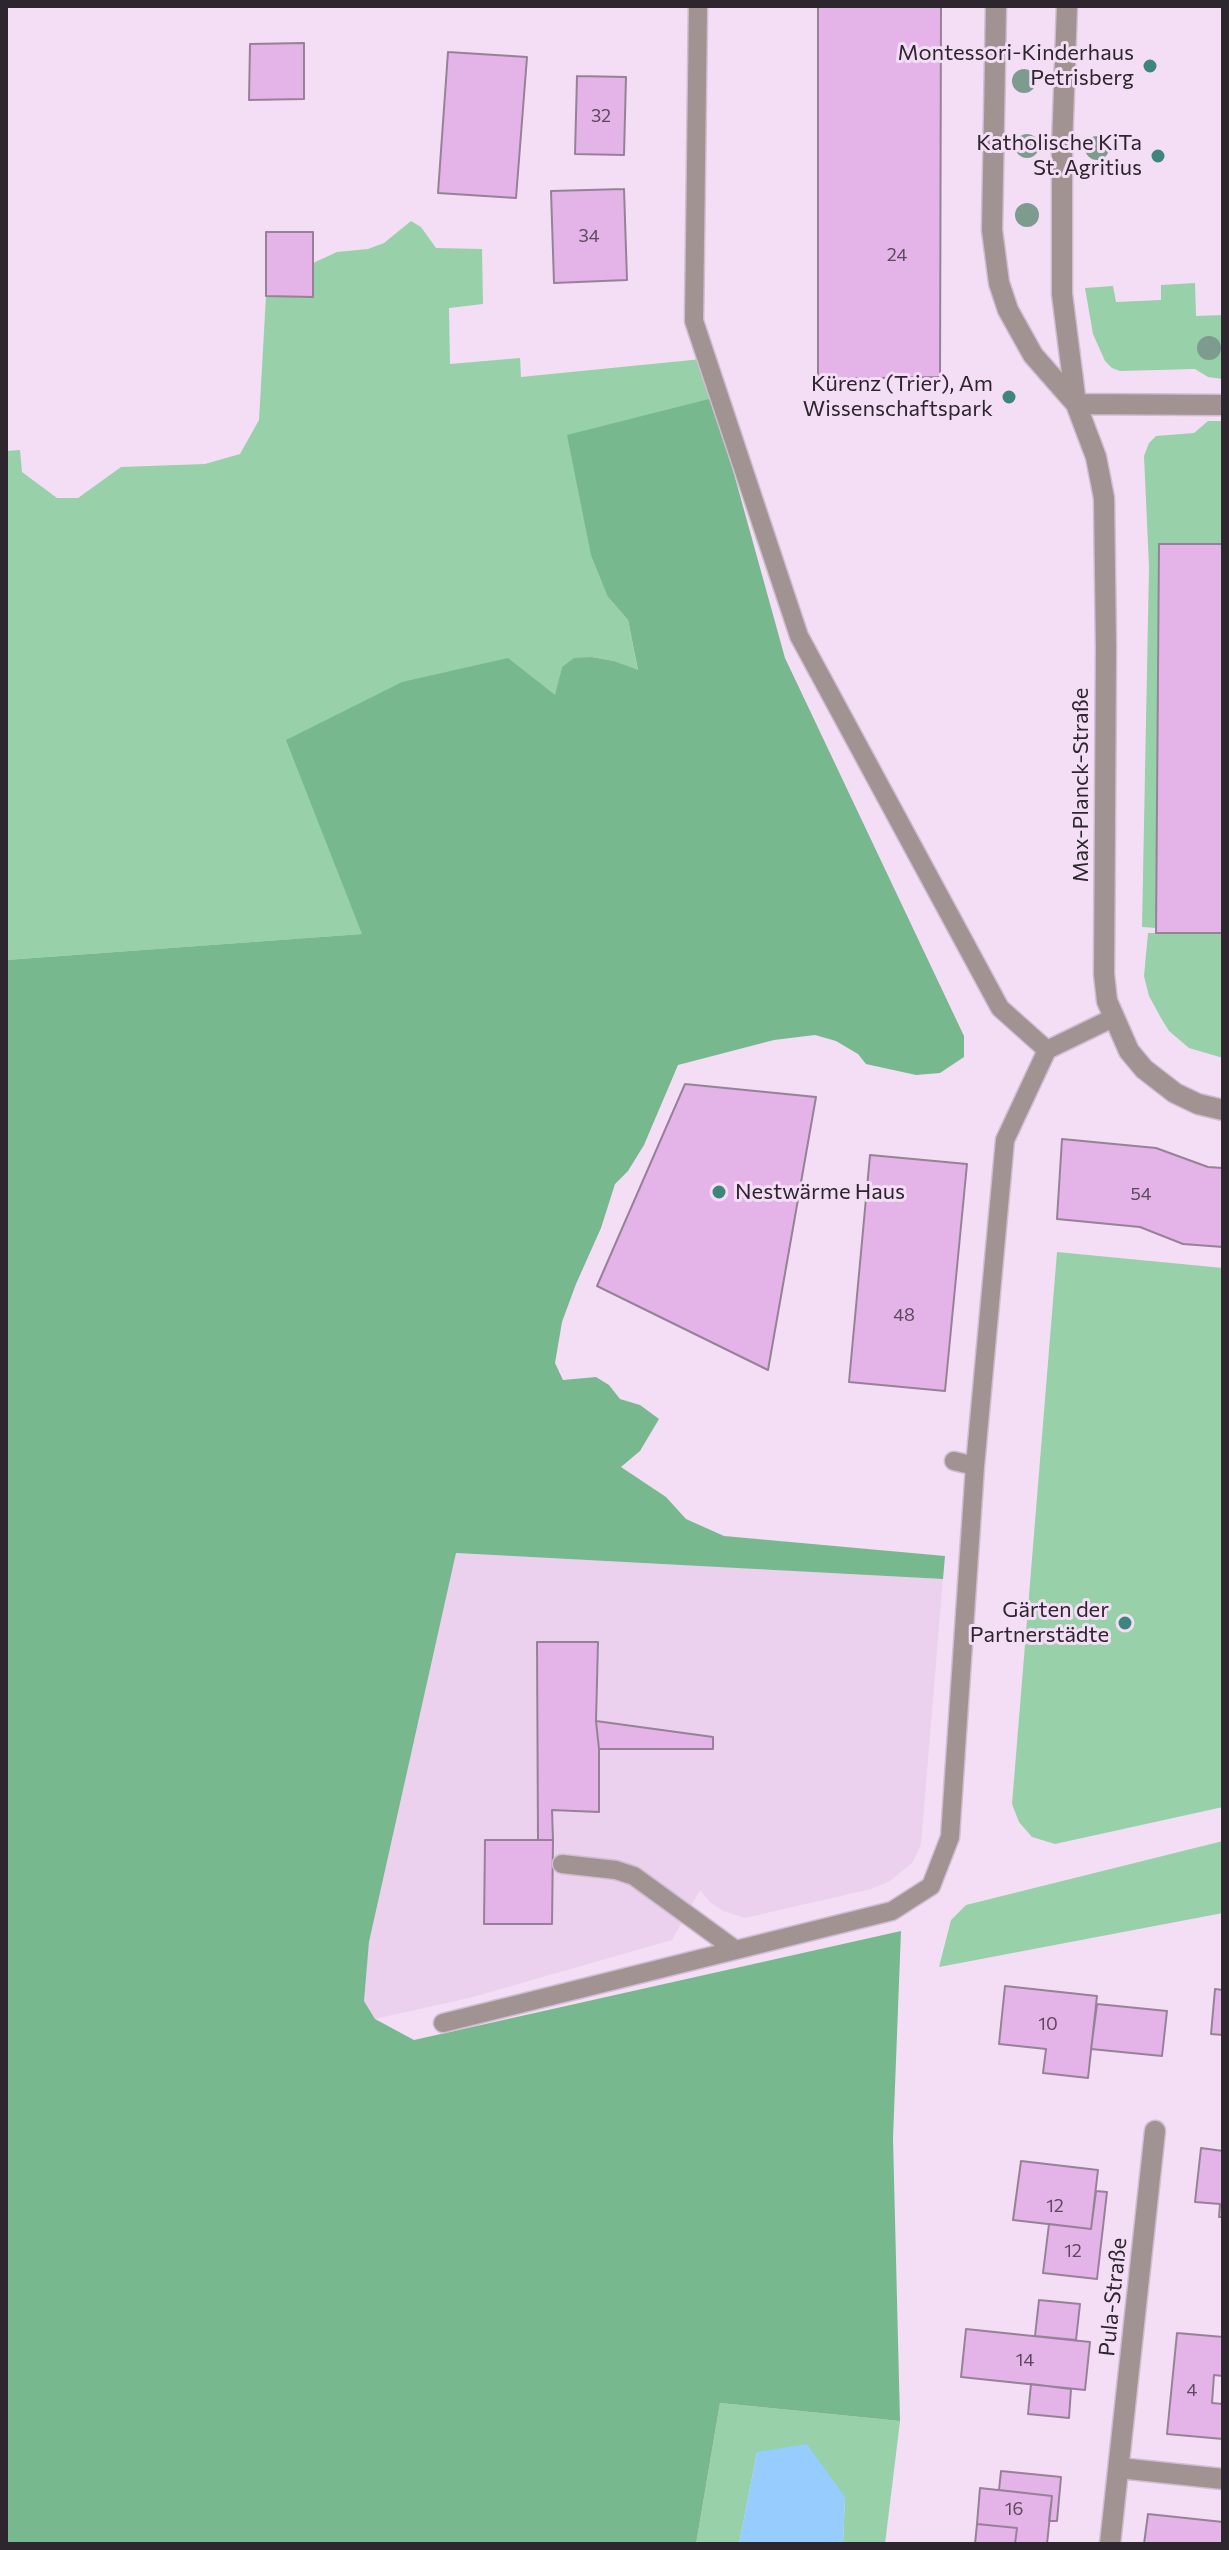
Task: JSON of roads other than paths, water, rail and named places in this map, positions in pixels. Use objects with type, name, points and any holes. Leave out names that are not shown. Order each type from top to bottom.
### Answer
[{"type":"street","name":"Max-Planck-Straße","points":[[996,6],[992,230],[997,274],[1018,330],[1041,366],[1076,404]]},
{"type":"street","name":"Max-Planck-Straße","points":[[1067,6],[1062,147],[1062,294],[1076,404],[1096,457],[1104,498],[1104,974],[1107,1001],[1129,1051],[1157,1080],[1198,1104],[1223,1110]]},
{"type":"street","points":[[1076,404],[1223,405]]},
{"type":"street","name":"Pula-Straße","points":[[1110,2544],[1155,2131]]},
{"type":"street","points":[[1119,2468],[1223,2479]]},
{"type":"lane","points":[[698,6],[694,321],[799,636],[1000,1008],[1047,1050]]},
{"type":"lane","points":[[443,2023],[733,1948],[892,1911],[931,1886],[950,1837],[975,1466],[1005,1140],[1047,1050],[1113,1018]]},
{"type":"lane","points":[[954,1461],[975,1466]]},
{"type":"lane","points":[[562,1864],[616,1870],[634,1876],[733,1948]]},
{"type":"water","points":[[807,2444],[845,2497],[843,2544],[739,2544],[757,2452]]},
{"type":"place","name":"Montessori-Kinderhaus Petrisberg","points":[[1150,66]]},
{"type":"place","name":"Katholische KiTa St. Agritius","points":[[1158,156]]},
{"type":"place","name":"Kürenz (Trier), Am Wissenschaftspark","points":[[1009,397]]},
{"type":"place","name":"Nestwärme Haus","points":[[719,1192]]},
{"type":"place","name":"Gärten der Partnerstädte","points":[[1125,1623]]}]
